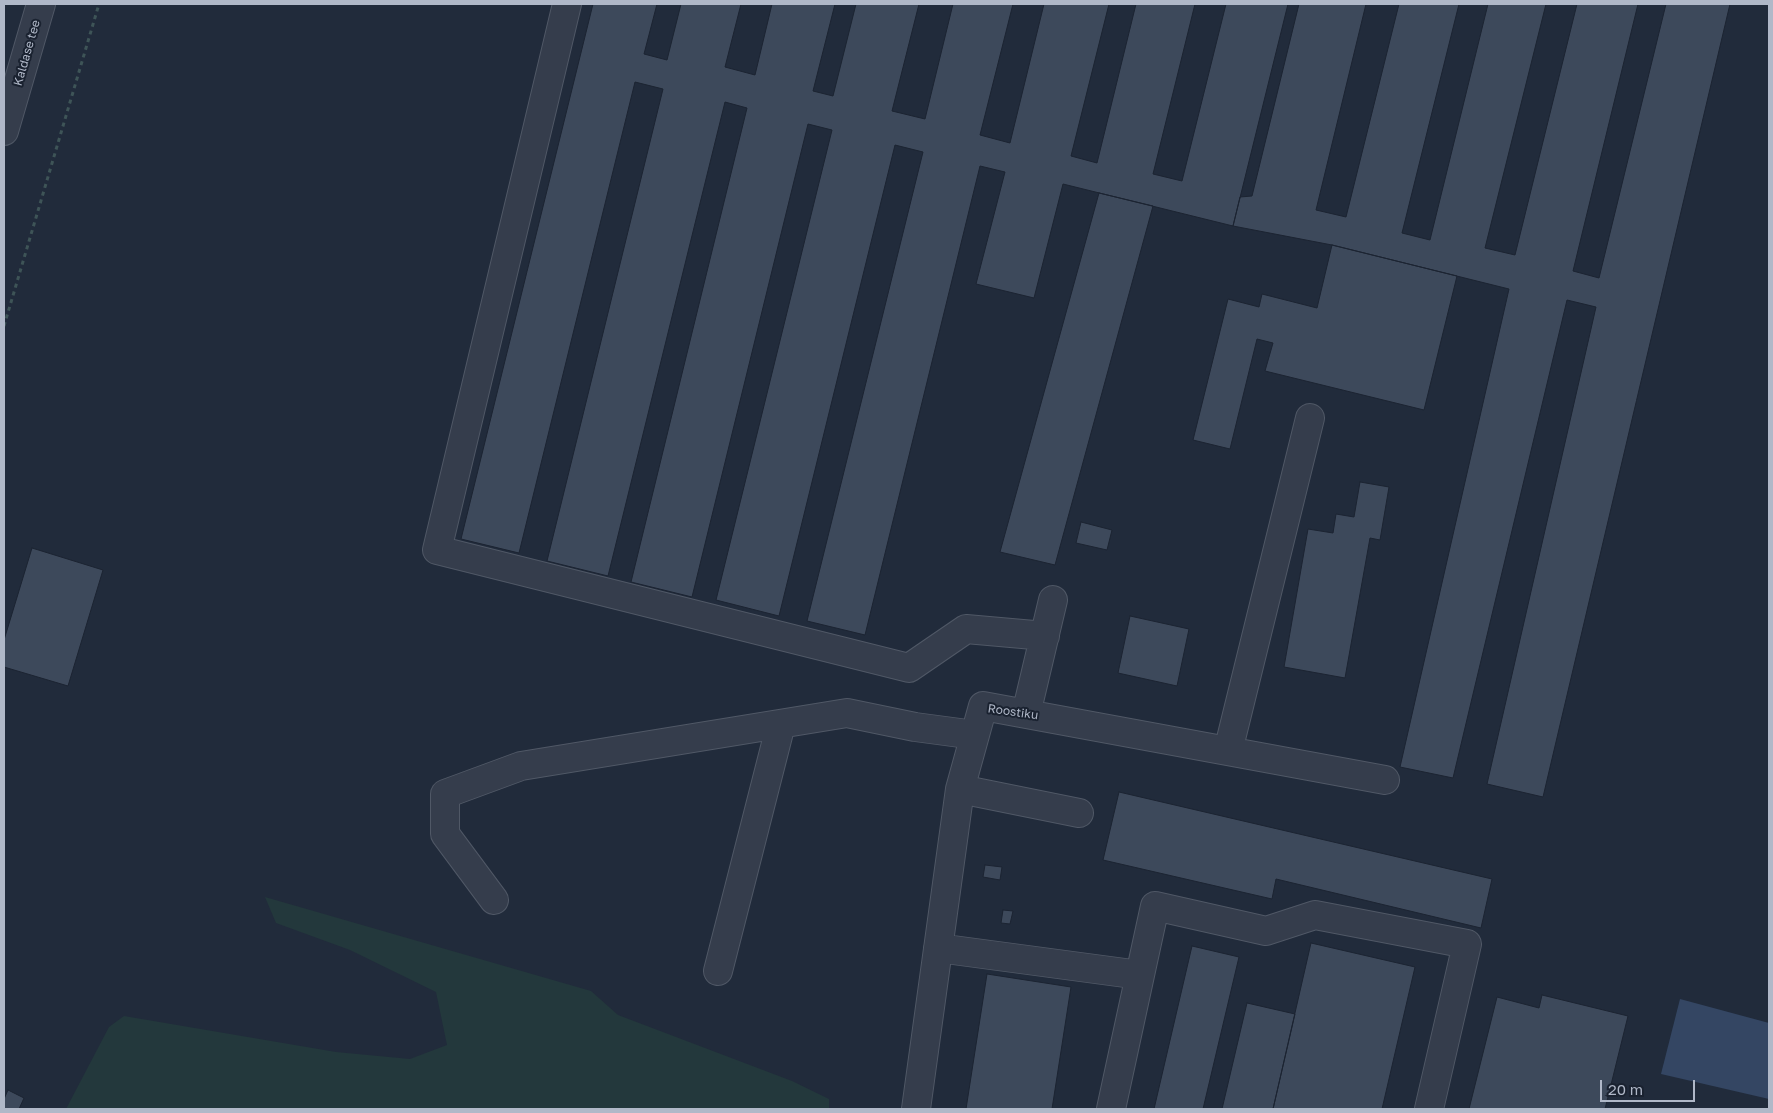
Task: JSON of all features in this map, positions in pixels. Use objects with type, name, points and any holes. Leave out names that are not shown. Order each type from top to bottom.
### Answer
[{"type":"street","name":"Kaldase tee","points":[[4,131],[41,4]]},
{"type":"street","points":[[567,4],[437,550],[909,668],[966,629],[1045,636]]},
{"type":"street","points":[[1228,751],[1310,418]]},
{"type":"street","points":[[1026,714],[1053,600]]},
{"type":"street","name":"Roostiku","points":[[916,1109],[960,789],[983,706],[1385,780]]},
{"type":"street","points":[[494,900],[444,834],[444,794],[521,766],[847,713],[915,727],[975,735]]},
{"type":"street","points":[[718,971],[781,724]]},
{"type":"street","points":[[960,789],[1079,814]]},
{"type":"street","points":[[1111,1109],[1154,906],[1266,931],[1315,915],[1467,944],[1429,1109]]},
{"type":"street","points":[[938,948],[1140,975]]},
{"type":"path","points":[[4,326],[99,4]]},
{"type":"green space","points":[[265,897],[591,991],[618,1015],[792,1081],[829,1099],[829,1109],[66,1109],[109,1027],[124,1016],[336,1052],[410,1059],[447,1045],[436,992],[350,950],[276,923]]},
{"type":"water","points":[[1680,999],[1769,1023],[1769,1099],[1661,1074]]},
{"type":"building","points":[[593,4],[657,4],[644,54],[667,60],[681,4],[741,4],[725,67],[755,75],[772,4],[835,4],[813,91],[833,96],[856,4],[919,4],[892,111],[925,119],[953,4],[1013,4],[980,135],[1010,143],[1044,4],[1109,4],[1071,156],[1097,163],[1136,4],[1195,4],[1153,174],[1182,181],[1226,4],[1288,4],[1233,226],[1063,184],[1034,298],[976,284],[1005,172],[980,166],[865,635],[807,621],[923,152],[895,145],[779,616],[716,600],[832,130],[808,124],[692,597],[631,582],[747,108],[725,102],[608,576],[547,561],[663,89],[635,82],[519,553],[461,539]]},
{"type":"building","points":[[1299,4],[1366,4],[1316,210],[1346,217],[1399,4],[1459,4],[1402,233],[1430,240],[1488,4],[1546,4],[1485,248],[1515,255],[1577,4],[1638,4],[1573,271],[1599,278],[1666,4],[1730,4],[1543,797],[1487,784],[1596,307],[1567,300],[1453,778],[1400,767],[1509,289],[1332,245],[1233,226],[1240,197],[1252,196]]},
{"type":"building","points":[[1099,193],[1153,206],[1055,565],[1000,552]]},
{"type":"building","points":[[1332,245],[1457,276],[1424,410],[1265,371],[1273,343],[1257,339],[1230,449],[1193,440],[1228,299],[1259,307],[1262,294],[1317,308]]},
{"type":"building","points":[[1360,482],[1389,487],[1380,540],[1370,538],[1345,678],[1284,667],[1308,529],[1333,533],[1336,514],[1354,517]]},
{"type":"building","points":[[1081,522],[1112,530],[1107,550],[1076,543]]},
{"type":"building","points":[[32,548],[103,570],[68,686],[4,667],[4,640]]},
{"type":"building","points":[[1130,616],[1189,629],[1177,686],[1118,673]]},
{"type":"building","points":[[1119,792],[1492,879],[1481,928],[1276,879],[1272,899],[1103,860]]},
{"type":"building","points":[[985,865],[1002,867],[1000,880],[983,877]]},
{"type":"building","points":[[1003,910],[1013,911],[1010,924],[1001,923]]},
{"type":"building","points":[[1311,943],[1415,967],[1382,1109],[1273,1109]]},
{"type":"building","points":[[1192,946],[1239,957],[1203,1109],[1154,1109]]},
{"type":"building","points":[[987,974],[1071,987],[1052,1109],[966,1109]]},
{"type":"building","points":[[1542,995],[1628,1016],[1605,1109],[1469,1109],[1497,997],[1539,1008]]},
{"type":"building","points":[[1247,1003],[1295,1014],[1273,1109],[1222,1109]]},
{"type":"building","points":[[8,1090],[24,1098],[19,1109],[4,1109],[4,1099]]}]
